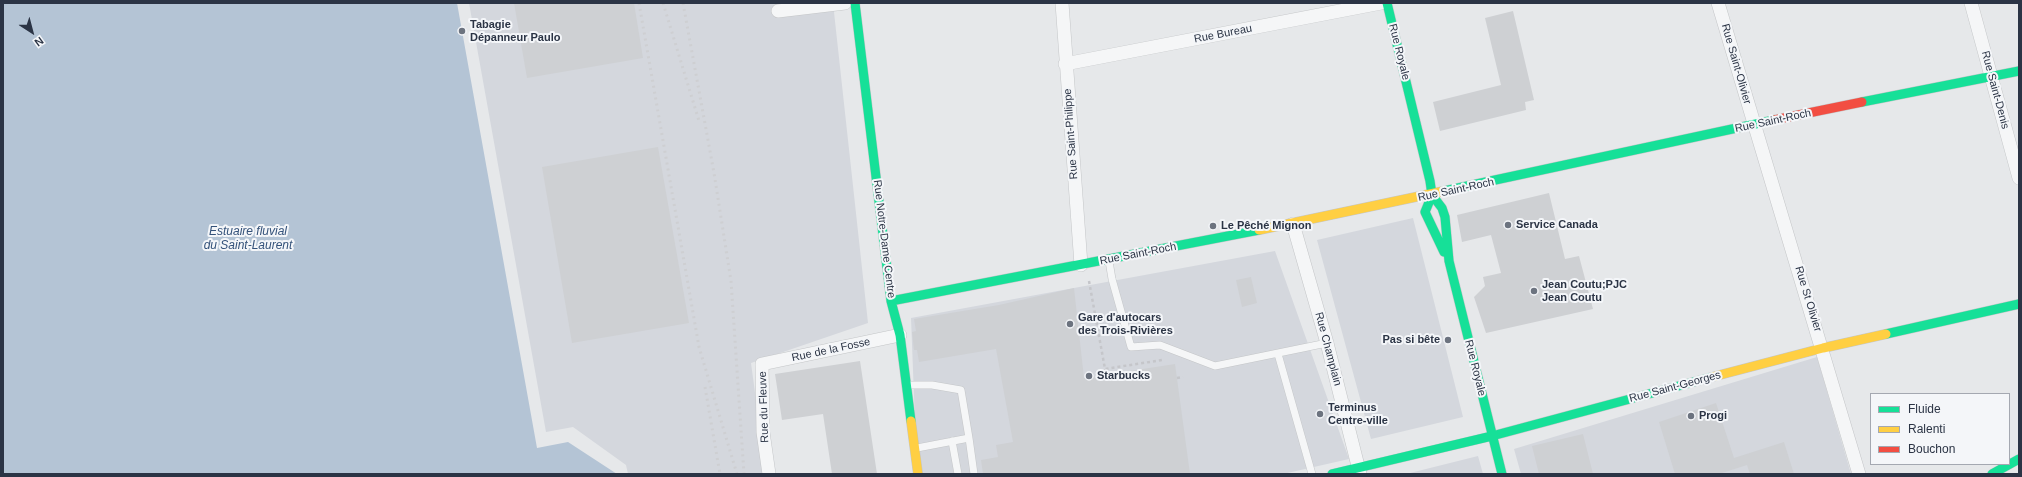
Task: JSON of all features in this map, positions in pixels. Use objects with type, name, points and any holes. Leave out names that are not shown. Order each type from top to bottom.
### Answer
[{"type":"street","points":[[778,11],[850,3],[868,3]]},
{"type":"street","name":"Rue Notre-Dame Centre","points":[[850,3],[892,301],[900,335],[918,474]]},
{"type":"street","name":"Rue Saint-Philippe","points":[[1062,3],[1065,64],[1081,265]]},
{"type":"street","name":"Rue Bureau","points":[[1065,64],[1381,3]]},
{"type":"street","name":"Rue Royale","points":[[1387,3],[1430,181],[1432,195],[1442,208],[1449,261],[1502,474]]},
{"type":"street","name":"Rue Saint-Olivier","points":[[1718,3],[1754,124]]},
{"type":"street","name":"Rue Saint-Denis","points":[[1971,3],[2019,178]]},
{"type":"street","name":"Rue Saint-Roch","points":[[892,301],[1293,224],[1754,124],[2019,71]]},
{"type":"street","name":"Rue St Olivier","points":[[1754,124],[1823,348],[1859,474]]},
{"type":"street","name":"Rue Royale","points":[[1432,195],[1426,209],[1426,216],[1449,261]]},
{"type":"street","name":"Rue Champlain","points":[[1293,224],[1327,343],[1359,471]]},
{"type":"street","name":"Rue Saint-Georges","points":[[1332,474],[1359,471],[1823,348],[2019,304]]},
{"type":"street","name":"Rue de la Fosse","points":[[762,364],[900,335]]},
{"type":"street","name":"Rue du Fleuve","points":[[762,364],[763,432],[769,474]]},
{"type":"street","points":[[2010,464],[2019,459]]},
{"type":"street","points":[[1992,474],[2008,465]]},
{"type":"lane","points":[[1109,260],[1112,279],[1131,347],[1160,345],[1215,366],[1327,343]]},
{"type":"lane","points":[[1278,354],[1312,474]]},
{"type":"lane","points":[[906,385],[932,385],[961,390],[974,474]]},
{"type":"lane","points":[[914,448],[969,438]]},
{"type":"lane","points":[[952,441],[958,474]]},
{"type":"path","points":[[1090,280],[1106,374]]},
{"type":"path","points":[[1105,369],[1162,360]]},
{"type":"path","points":[[1177,378],[1183,377]]},
{"type":"shaded area","points":[[469,3],[833,3],[868,323],[751,363],[766,474],[628,474],[626,465],[573,427],[546,432]]},
{"type":"shaded area","points":[[1413,218],[1463,417],[1371,439],[1317,240]]},
{"type":"shaded area","points":[[1275,251],[1349,459],[1283,474],[917,474],[911,318]]},
{"type":"shaded area","points":[[1817,357],[1851,474],[1521,474],[1514,449]]},
{"type":"shaded area","points":[[1478,456],[1483,474],[1406,474]]},
{"type":"water","name":"Estuaire fluvial du Saint-Laurent","points":[[3,3],[457,3],[537,448],[568,442],[617,474],[3,474]]},
{"type":"building","points":[[514,3],[634,3],[643,58],[527,78]]},
{"type":"building","points":[[1513,11],[1534,100],[1525,102],[1526,110],[1440,131],[1433,102],[1501,85],[1485,18]]},
{"type":"building","points":[[658,147],[689,323],[572,343],[542,167]]},
{"type":"building","points":[[1549,193],[1565,259],[1579,256],[1593,309],[1486,333],[1474,297],[1485,286],[1483,277],[1501,273],[1491,235],[1462,242],[1457,215]]},
{"type":"building","points":[[1251,277],[1257,303],[1242,307],[1236,280]]},
{"type":"building","points":[[1074,288],[1084,378],[1175,364],[1190,474],[983,474],[981,460],[998,457],[996,445],[1013,442],[996,349],[919,362],[917,350],[914,350],[912,332],[916,331],[914,319],[999,305]]},
{"type":"building","points":[[860,361],[877,474],[832,474],[823,414],[782,420],[775,374]]},
{"type":"building","points":[[1716,403],[1734,458],[1784,442],[1794,474],[1750,474],[1747,465],[1719,474],[1675,474],[1659,422]]},
{"type":"building","points":[[1583,434],[1593,474],[1539,474],[1532,446]]},
{"type":"railway","points":[[639,3],[699,347],[737,474]]},
{"type":"railway","points":[[663,3],[699,121]]},
{"type":"railway","points":[[683,3],[714,173],[731,281],[744,474]]},
{"type":"railway","points":[[705,387],[720,474]]},
{"type":"traffic: fast","points":[[855,3],[891,301],[900,335],[911,421]]},
{"type":"traffic: fast","points":[[1387,3],[1430,181],[1432,195],[1425,212],[1444,252]]},
{"type":"traffic: fast","points":[[1862,102],[2019,71]]},
{"type":"traffic: fast","points":[[1444,191],[1774,120]]},
{"type":"traffic: fast","points":[[1432,195],[1442,208],[1445,217],[1449,261],[1502,474]]},
{"type":"traffic: fast","points":[[891,301],[1259,230]]},
{"type":"traffic: fast","points":[[1886,334],[2019,304]]},
{"type":"traffic: fast","points":[[1332,474],[1492,436],[1712,377]]},
{"type":"traffic: fast","points":[[2010,464],[2019,459]]},
{"type":"traffic: fast","points":[[1992,474],[2008,465]]},
{"type":"traffic: slow","points":[[1259,230],[1444,191]]},
{"type":"traffic: slow","points":[[1712,377],[1823,348],[1886,334]]},
{"type":"traffic: slow","points":[[911,421],[918,474]]},
{"type":"traffic: jam","points":[[1774,120],[1862,102]]},
{"type":"place","name":"Tabagie Dépanneur Paulo","points":[[462,31]]},
{"type":"place","name":"Service Canada","points":[[1508,225]]},
{"type":"place","name":"Le Pêché Mignon","points":[[1213,226]]},
{"type":"place","name":"Jean Coutu;PJC Jean Coutu","points":[[1534,291]]},
{"type":"place","name":"Gare d'autocars des Trois-Rivières","points":[[1070,324]]},
{"type":"place","name":"Pas si bête","points":[[1448,340]]},
{"type":"place","name":"Starbucks","points":[[1089,376]]},
{"type":"place","name":"Terminus Centre-ville","points":[[1320,414]]},
{"type":"place","name":"Progi","points":[[1691,416]]}]
